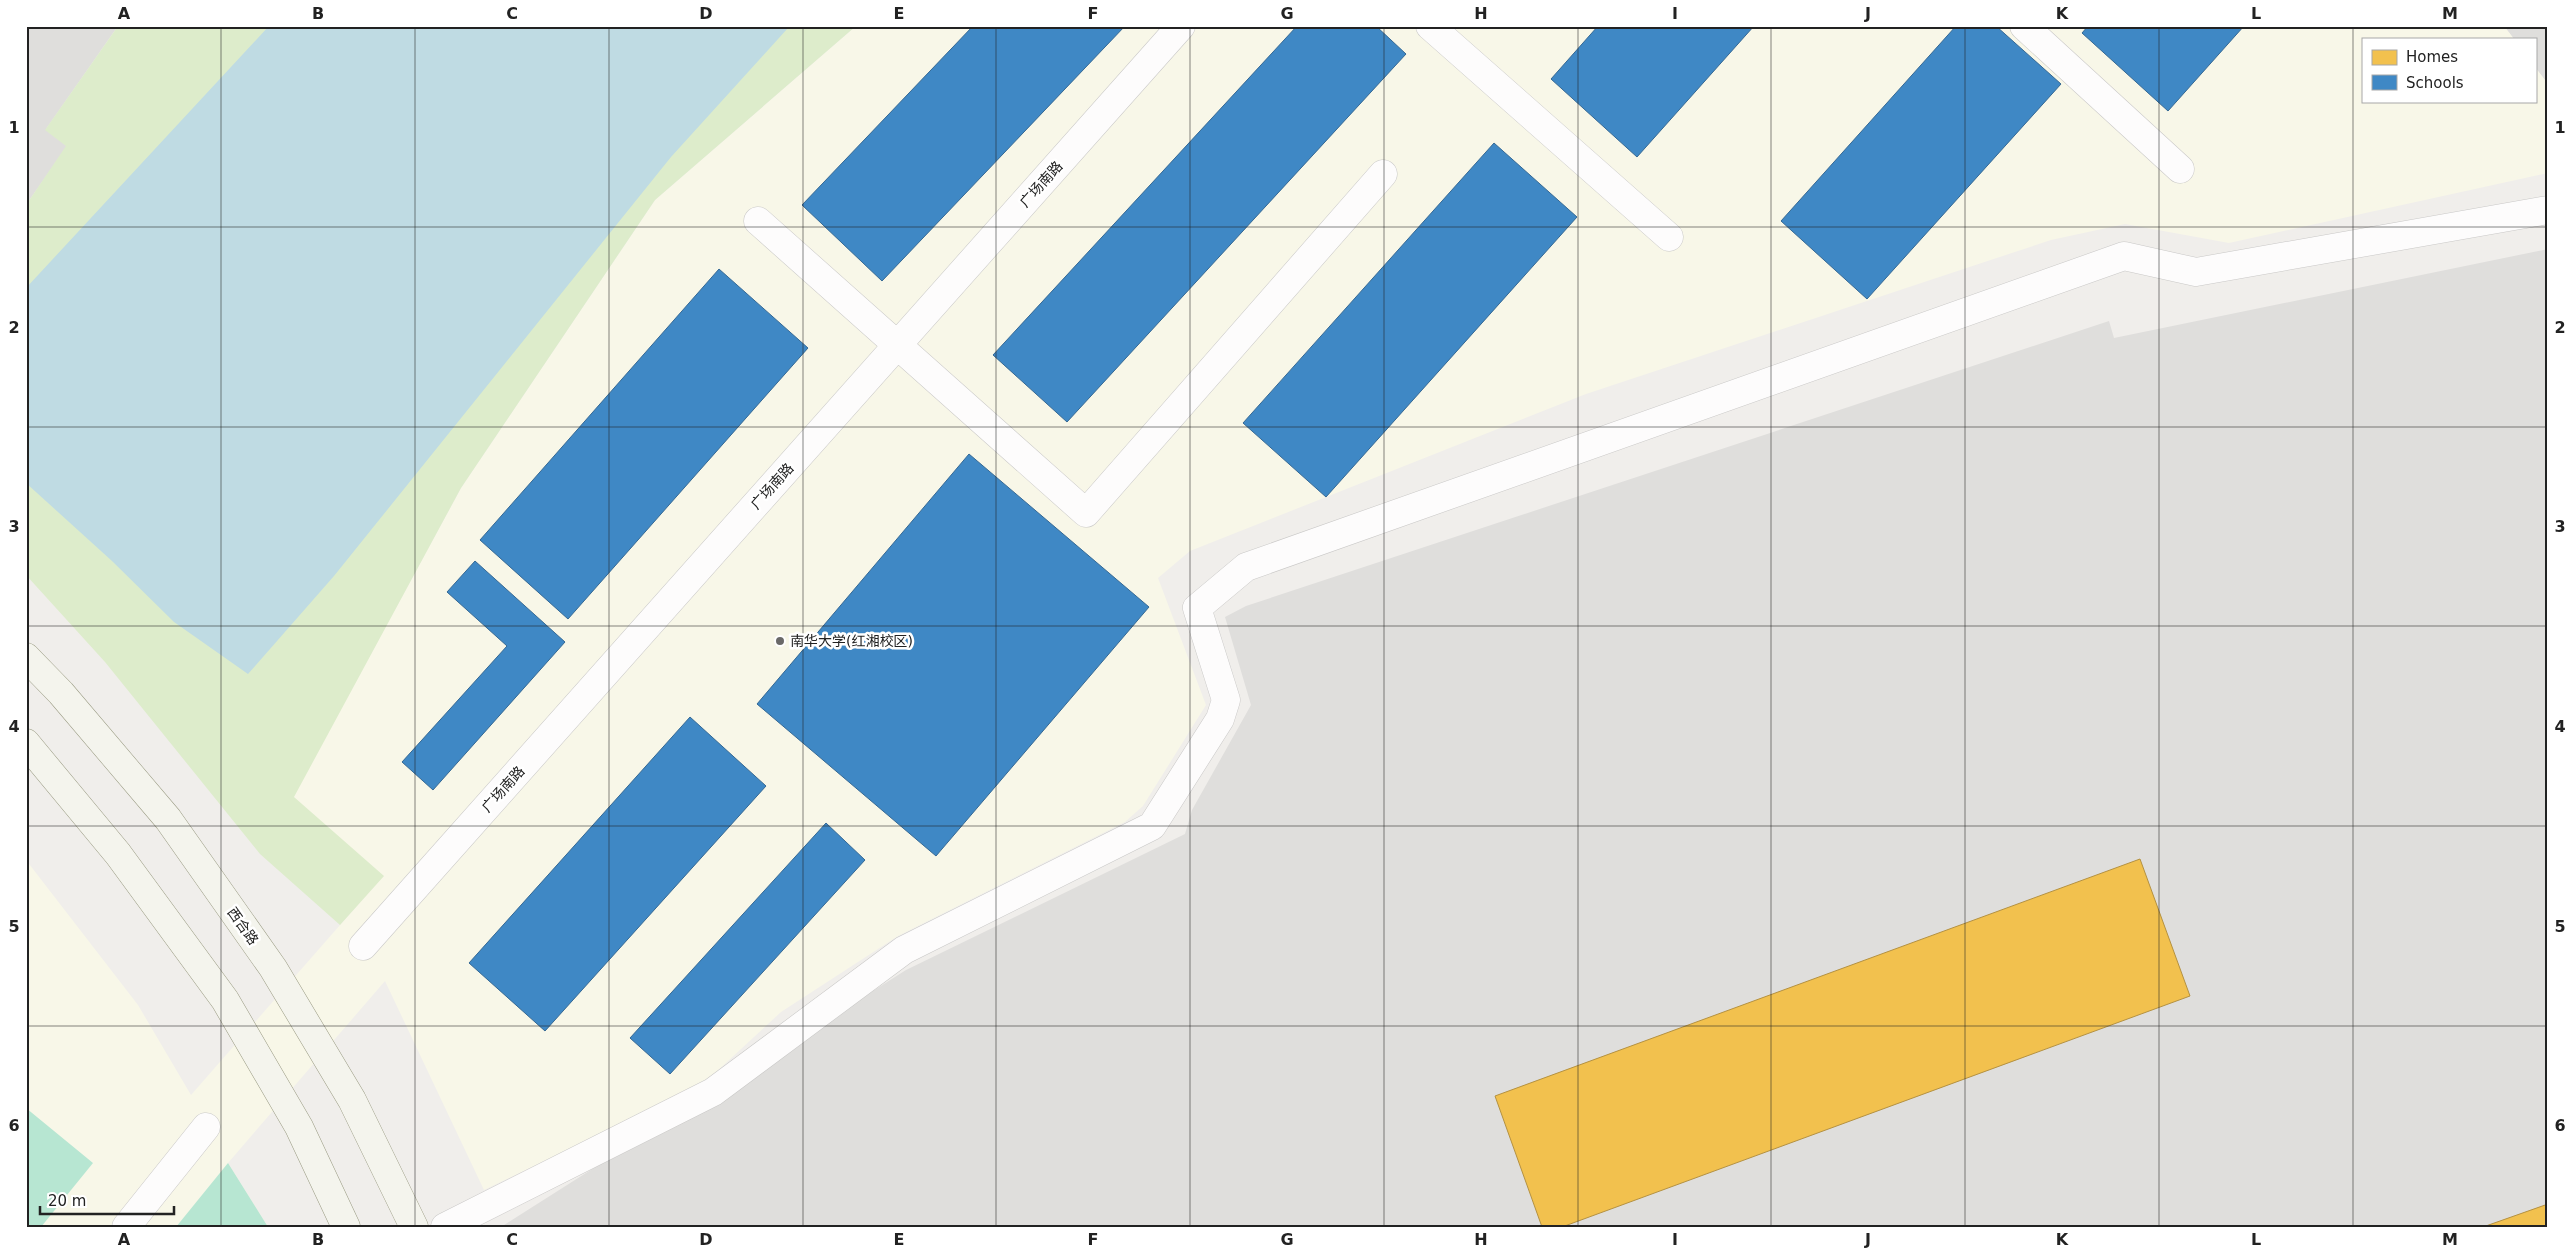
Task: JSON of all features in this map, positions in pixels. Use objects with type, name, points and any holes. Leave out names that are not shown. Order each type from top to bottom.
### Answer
[{"type":"main road","name":"西合路","points":[[26,657],[61,693],[168,819],[273,968],[352,1100],[414,1227]]},
{"type":"main road","points":[[26,743],[118,854],[225,1000],[299,1126],[346,1227]]},
{"type":"street","name":"广场南路","points":[[363,946],[1181,26]]},
{"type":"street","points":[[1430,26],[1669,237]]},
{"type":"street","points":[[2024,26],[2180,169]]},
{"type":"street","points":[[758,221],[1086,512],[1383,174]]},
{"type":"street","points":[[445,1227],[713,1092],[904,950],[1152,826],[1220,719],[1226,700],[1197,608],[1246,567],[2124,256],[2196,272],[2548,210]]},
{"type":"street","points":[[126,1227],[206,1127]]},
{"type":"shaded area","points":[[26,26],[118,26],[46,129],[67,146],[26,205]]},
{"type":"shaded area","name":"南华大学(红湘校区)","points":[[856,26],[2504,26],[2513,38],[2362,38],[2362,102],[2536,102],[2536,68],[2548,84],[2548,173],[2229,243],[2125,224],[2051,240],[1586,394],[1190,551],[1158,578],[1206,705],[1143,806],[1125,822],[898,936],[781,1012],[701,1086],[484,1190],[385,981],[228,1163],[268,1227],[26,1227],[26,860],[138,1005],[191,1095],[383,876],[293,797],[461,488],[655,200]]},
{"type":"shaded area","points":[[2504,26],[2548,26],[2548,84],[2536,68],[2536,38],[2513,38]]},
{"type":"shaded area","points":[[2548,249],[2548,1227],[501,1227],[906,970],[1185,834],[1192,810],[1251,705],[1225,617],[1246,606],[2109,321],[2114,338]]},
{"type":"green space","points":[[118,26],[856,26],[655,200],[461,488],[294,797],[384,876],[340,925],[260,854],[105,662],[26,575],[26,205],[66,146],[45,130]]},
{"type":"green space","points":[[26,1108],[93,1163],[41,1227],[26,1227]]},
{"type":"green space","points":[[228,1163],[268,1227],[176,1227]]},
{"type":"water","points":[[269,26],[788,28],[671,157],[334,576],[248,674],[174,622],[112,561],[26,483],[26,288]]},
{"type":"building: Homes","points":[[2140,859],[2190,996],[1562,1227],[1542,1227],[1495,1096]]},
{"type":"building: Homes","points":[[2548,1204],[2548,1227],[2483,1227]]},
{"type":"building: Schools","points":[[973,26],[1125,26],[882,281],[802,205]]},
{"type":"building: Schools","points":[[1297,26],[1376,26],[1406,54],[1067,422],[993,355]]},
{"type":"building: Schools","points":[[1598,26],[1754,26],[1637,157],[1551,79]]},
{"type":"building: Schools","points":[[1956,26],[1996,26],[2061,84],[1867,299],[1781,221]]},
{"type":"building: Schools","points":[[2088,26],[2244,26],[2168,111],[2082,33]]},
{"type":"building: Schools","points":[[1494,143],[1577,217],[1326,497],[1243,423]]},
{"type":"building: Schools","points":[[719,269],[808,348],[568,619],[480,540]]},
{"type":"building: Schools","points":[[969,454],[1149,607],[936,856],[757,704]]},
{"type":"building: Schools","points":[[475,561],[565,642],[433,790],[402,762],[507,646],[447,592]]},
{"type":"building: Schools","points":[[690,717],[766,786],[545,1031],[469,963]]},
{"type":"building: Schools","points":[[826,823],[865,860],[670,1074],[630,1038]]},
{"type":"place","name":"南华大学(红湘校区)","points":[[780,641]]}]
